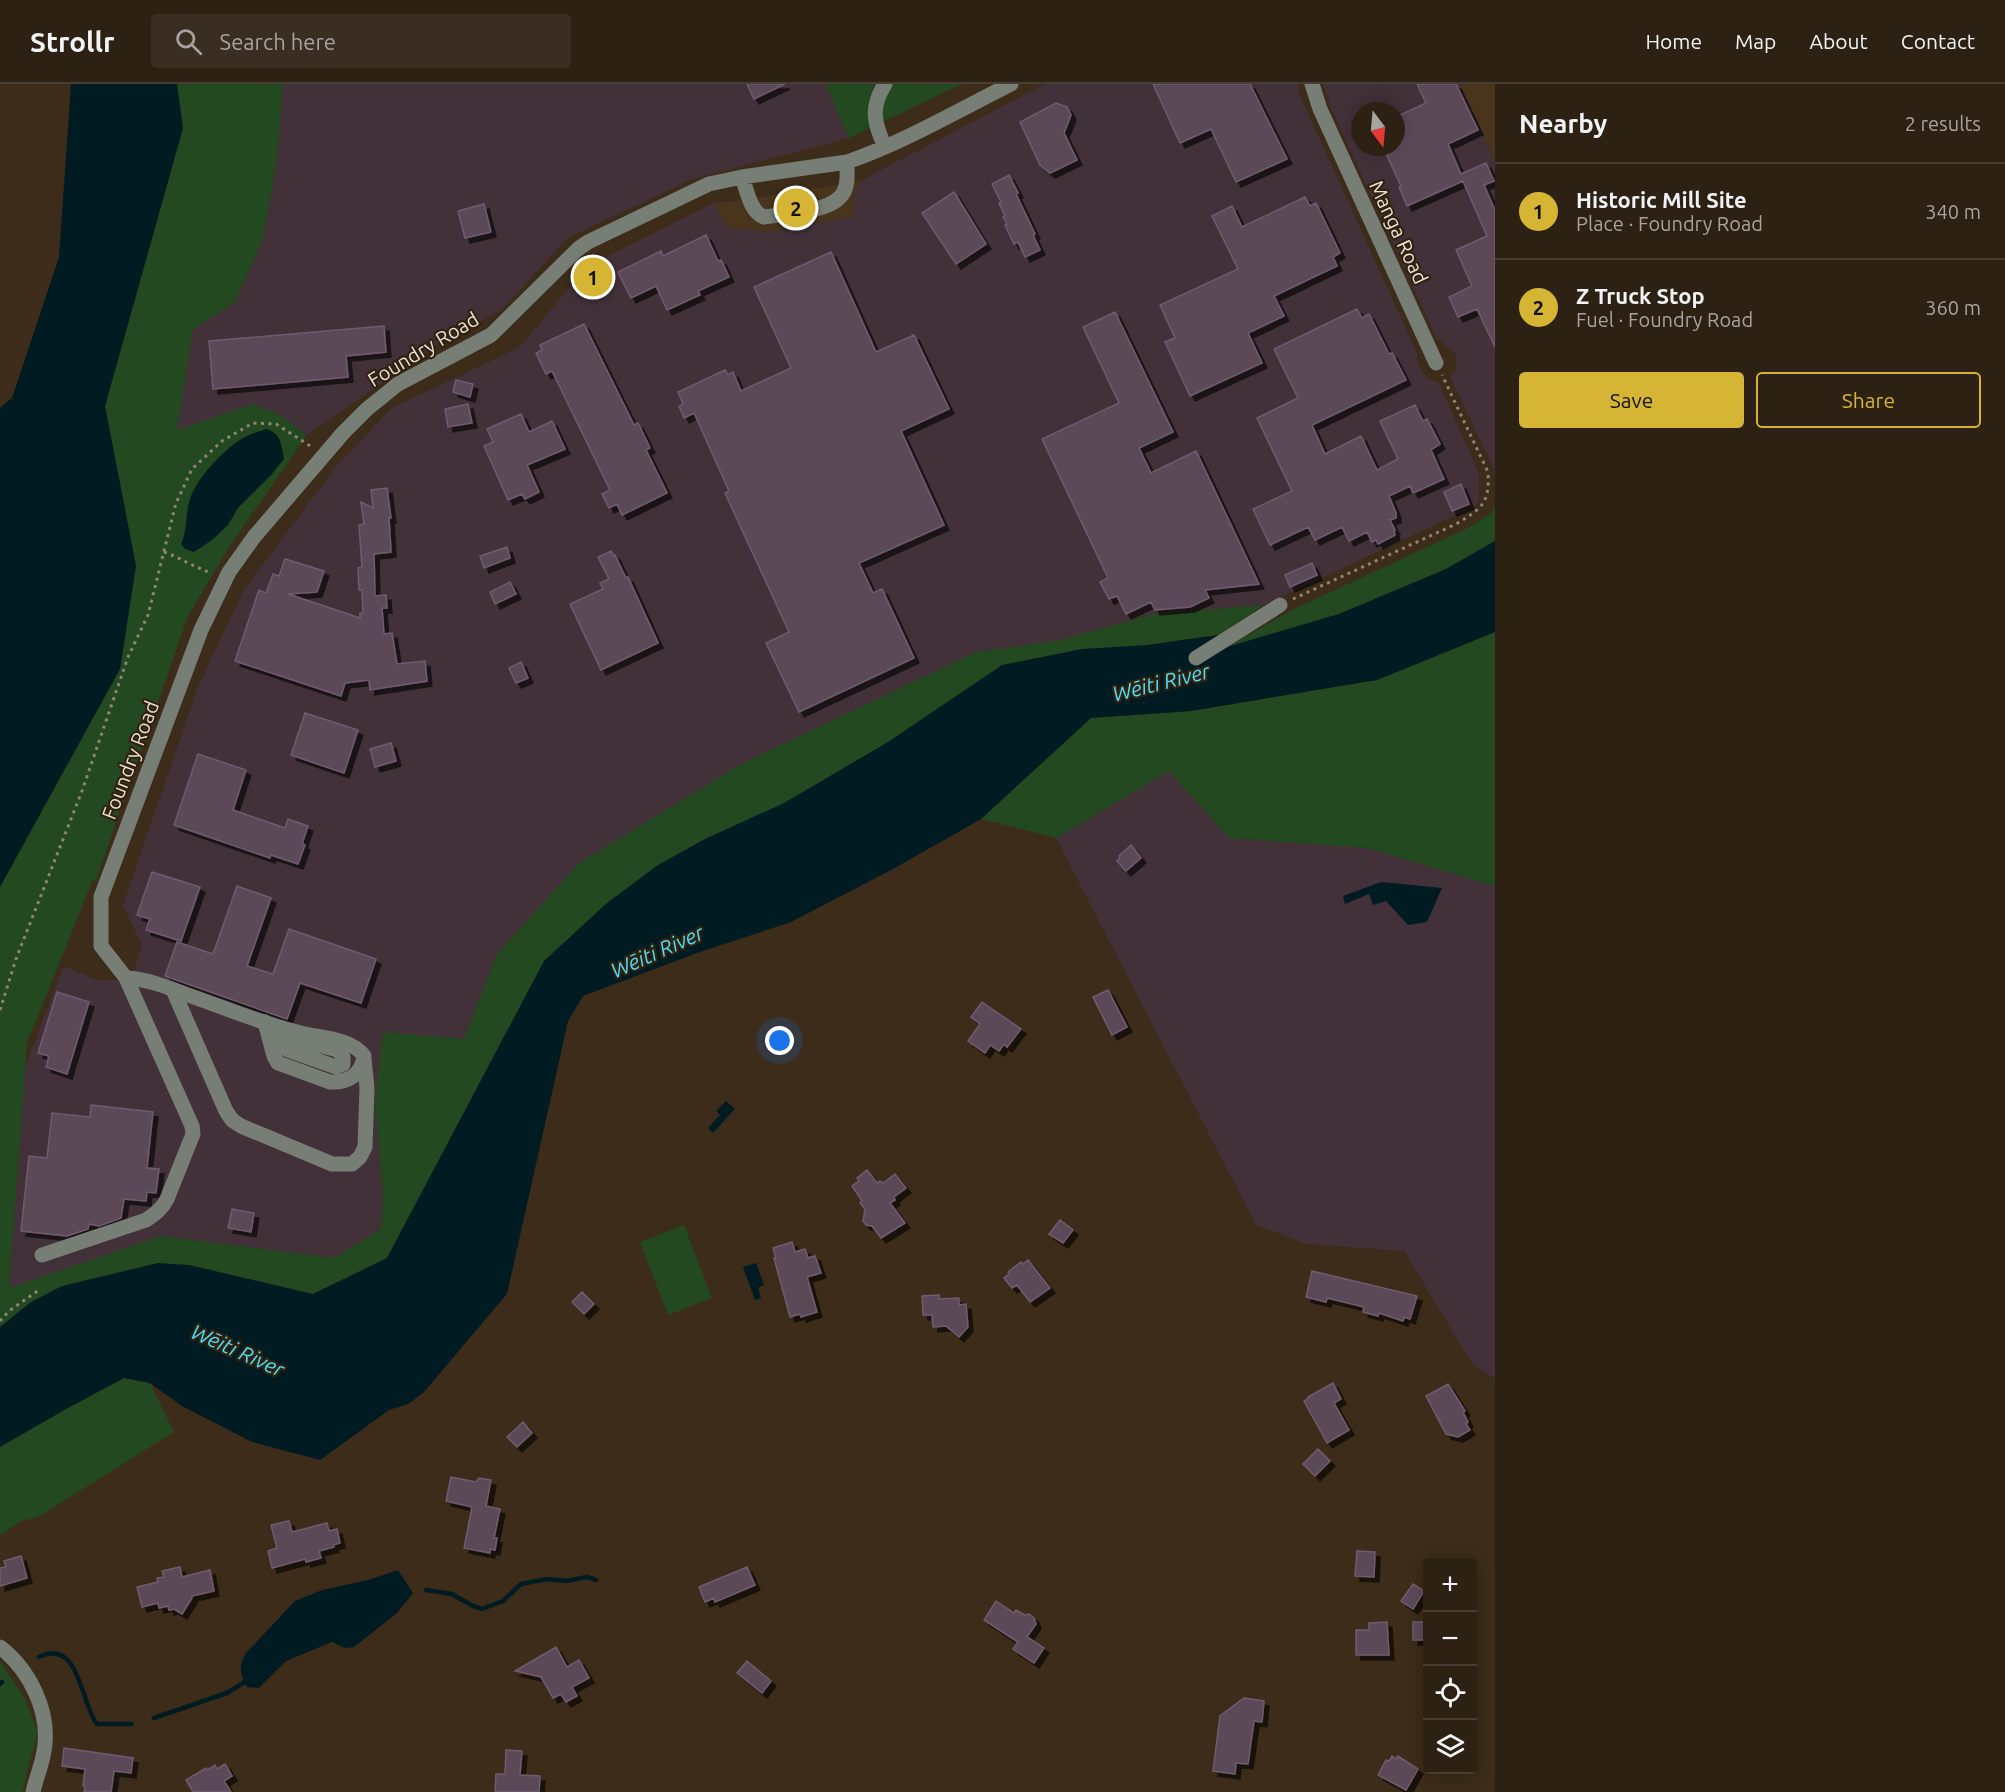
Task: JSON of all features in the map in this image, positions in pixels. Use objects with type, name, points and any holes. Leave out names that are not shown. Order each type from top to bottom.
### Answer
[{"type":"street","points":[[885,84],[878,96],[875,112],[877,129],[885,147]]},
{"type":"street","name":"Foundry Road","points":[[126,978],[101,946],[101,897],[201,630],[229,572],[254,537],[367,409],[398,384],[490,336],[578,249],[588,242],[709,184],[847,162],[885,147],[1011,84]]},
{"type":"street","name":"Manga Road","points":[[1312,84],[1320,109],[1436,363]]},
{"type":"street","points":[[742,177],[754,210],[758,215],[764,217],[830,206],[843,192],[847,181],[847,162]]},
{"type":"street","points":[[1196,658],[1280,605]]},
{"type":"street","points":[[126,978],[149,981],[265,1022],[356,1048],[363,1054],[367,1088],[365,1147],[360,1157],[352,1164],[332,1164],[241,1126],[232,1120],[173,990]]},
{"type":"street","points":[[42,1255],[146,1220],[156,1214],[167,1199],[193,1134],[192,1126],[126,978]]},
{"type":"street","points":[[265,1022],[290,1038],[338,1050],[344,1057],[343,1064],[336,1067],[288,1050],[265,1022]]},
{"type":"street","points":[[265,1022],[274,1056],[279,1063],[330,1082],[342,1082],[359,1071],[364,1059]]},
{"type":"street","points":[[0,1647],[9,1654],[25,1674],[46,1722],[44,1750],[33,1792]]},
{"type":"path","points":[[1280,605],[1456,524],[1479,510],[1489,489],[1488,472],[1436,363]]},
{"type":"path","points":[[0,1010],[16,959],[82,791],[128,657],[148,615],[176,503],[192,469],[222,441],[253,423],[276,424],[324,456]]},
{"type":"path","points":[[163,552],[198,569],[219,575],[229,572]]},
{"type":"path","points":[[0,1321],[9,1311],[39,1290]]},
{"type":"shaded area","points":[[283,84],[825,84],[849,138],[693,179],[569,237],[501,310],[437,345],[307,435],[278,414],[176,431],[193,329],[235,302],[263,238],[277,159]]},
{"type":"shaded area","points":[[1045,84],[1298,84],[1299,94],[1417,353],[1417,363],[1428,379],[1439,383],[1479,474],[1479,500],[1475,506],[1264,605],[1153,614],[1057,641],[976,652],[743,763],[578,864],[497,954],[464,1039],[375,1103],[383,1192],[381,1229],[334,1258],[161,1236],[9,1289],[25,1067],[64,966],[97,980],[119,980],[134,969],[142,946],[123,905],[198,687],[243,591],[338,464],[392,408],[520,347],[586,267],[714,203],[727,227],[770,232],[854,216],[853,198],[860,181]]},
{"type":"shaded area","points":[[1323,84],[1460,84],[1495,161],[1495,471],[1450,377],[1456,369],[1456,355],[1436,337],[1353,156],[1405,156],[1405,102],[1351,102],[1351,151]]},
{"type":"shaded area","points":[[1460,84],[1495,84],[1495,161]]},
{"type":"shaded area","points":[[860,181],[853,198],[854,216],[770,232],[727,227],[714,203],[737,201]]},
{"type":"shaded area","points":[[1169,771],[1229,838],[1367,848],[1495,886],[1495,1378],[1473,1365],[1404,1251],[1307,1244],[1256,1225],[1056,838]]},
{"type":"green space","points":[[177,84],[283,84],[277,159],[263,238],[235,302],[193,329],[177,430],[252,404],[278,414],[307,435],[228,549],[188,616],[96,880],[93,879],[27,1043],[9,1288],[161,1236],[334,1258],[381,1229],[383,1192],[375,1103],[383,1032],[464,1039],[497,954],[578,864],[743,763],[976,652],[1057,641],[1153,614],[1264,605],[1218,635],[1147,645],[544,962],[387,1258],[313,1294],[189,1265],[31,1302],[0,1327],[0,887],[120,668],[136,566],[105,406],[183,128]]},
{"type":"green space","points":[[825,84],[962,84],[849,138]]},
{"type":"green space","points":[[1495,506],[1495,541],[1446,569],[1339,614],[1227,647],[1294,609],[1470,527],[1492,512]]},
{"type":"green space","points":[[1495,632],[1495,886],[1367,848],[1229,838],[1169,771],[1056,838],[981,819],[1091,718],[1191,711],[1377,680]]},
{"type":"green space","points":[[684,1225],[712,1298],[668,1315],[640,1242]]},
{"type":"green space","points":[[124,1378],[150,1383],[174,1432],[38,1517],[21,1521],[0,1535],[0,1447]]},
{"type":"green space","points":[[0,1660],[25,1699],[38,1732],[22,1792],[0,1792]]},
{"type":"water","points":[[71,84],[177,84],[183,128],[105,406],[136,566],[120,669],[0,887],[0,408],[12,398],[59,257]]},
{"type":"water","points":[[267,429],[278,437],[284,459],[238,508],[228,525],[212,540],[194,552],[185,549],[181,544],[185,533],[188,505],[199,481],[223,453],[241,439]]},
{"type":"water","name":"Wēiti River","points":[[1495,541],[1495,632],[1377,680],[1191,711],[1091,718],[981,819],[893,869],[791,922],[697,953],[583,996],[568,1021],[507,1294],[423,1393],[408,1404],[389,1410],[320,1460],[252,1442],[182,1406],[150,1383],[124,1378],[0,1447],[0,1327],[31,1302],[62,1286],[158,1263],[189,1265],[313,1294],[387,1258],[544,961],[607,903],[658,865],[705,839],[784,803],[888,742],[1002,665],[1082,649],[1147,645],[1218,635],[1227,647],[1339,614],[1446,569]]},
{"type":"water","points":[[1381,882],[1442,888],[1427,922],[1408,925],[1386,901],[1373,905],[1369,894],[1345,904],[1343,896]]},
{"type":"water","points":[[726,1101],[735,1109],[713,1133],[708,1128],[720,1115],[716,1111]]},
{"type":"water","points":[[756,1263],[764,1285],[758,1288],[761,1298],[755,1300],[743,1267]]},
{"type":"water","points":[[398,1570],[413,1593],[397,1613],[354,1647],[345,1648],[332,1642],[286,1661],[259,1688],[247,1687],[241,1670],[246,1653],[295,1601],[322,1590],[368,1580]]},
{"type":"building","points":[[747,84],[785,84],[754,99]]},
{"type":"building","points":[[1153,84],[1250,84],[1287,159],[1236,182],[1211,129],[1180,143]]},
{"type":"building","points":[[1417,84],[1456,84],[1478,130],[1448,144],[1461,174],[1486,163],[1494,181],[1484,185],[1495,210],[1495,347],[1477,309],[1458,317],[1449,297],[1472,286],[1456,250],[1487,236],[1463,181],[1407,206],[1399,187],[1401,186],[1387,156],[1405,156],[1405,113],[1426,103]]},
{"type":"building","points":[[1056,103],[1067,107],[1071,115],[1064,133],[1077,160],[1050,173],[1040,165],[1020,122]]},
{"type":"building","points":[[1009,175],[1040,250],[1025,257],[1018,242],[1014,244],[1005,225],[1007,224],[1003,217],[1005,216],[999,203],[1001,202],[992,184]]},
{"type":"building","points":[[954,192],[986,244],[956,264],[922,213]]},
{"type":"building","points":[[1305,197],[1310,206],[1316,203],[1340,253],[1333,257],[1337,266],[1274,296],[1284,316],[1248,333],[1262,363],[1190,396],[1165,342],[1175,338],[1160,305],[1238,269],[1212,216],[1232,206],[1242,227]]},
{"type":"building","points":[[484,204],[491,232],[465,238],[458,211]]},
{"type":"building","points":[[706,235],[718,261],[721,260],[729,277],[698,291],[700,295],[667,310],[656,286],[631,298],[618,272],[661,251],[663,256]]},
{"type":"building","points":[[831,252],[876,352],[914,335],[949,409],[901,431],[944,525],[859,563],[873,593],[882,589],[914,658],[799,712],[766,643],[789,632],[725,493],[729,491],[694,413],[684,418],[679,406],[683,404],[678,392],[725,370],[728,375],[733,372],[741,391],[791,368],[754,287]]},
{"type":"building","points":[[1357,309],[1362,318],[1369,314],[1389,354],[1392,353],[1406,380],[1312,425],[1325,454],[1361,436],[1377,470],[1398,459],[1380,421],[1415,405],[1423,421],[1427,419],[1440,444],[1431,450],[1444,479],[1413,493],[1410,486],[1389,496],[1396,513],[1396,518],[1390,520],[1395,535],[1378,544],[1376,540],[1372,542],[1367,532],[1349,541],[1342,527],[1315,540],[1308,527],[1270,545],[1253,509],[1292,491],[1257,418],[1298,398],[1274,349]]},
{"type":"building","points":[[1115,312],[1173,432],[1139,448],[1151,473],[1196,451],[1259,584],[1205,590],[1209,598],[1190,607],[1155,610],[1151,602],[1126,614],[1117,596],[1109,599],[1100,582],[1108,578],[1042,439],[1119,403],[1083,327]]},
{"type":"building","points":[[584,324],[634,425],[638,423],[650,448],[646,450],[667,493],[622,515],[617,504],[609,508],[602,494],[610,490],[552,371],[546,374],[536,353],[542,350],[540,345]]},
{"type":"building","points":[[384,326],[386,352],[346,356],[348,377],[213,389],[209,341]]},
{"type":"building","points":[[456,380],[473,384],[470,397],[453,392]]},
{"type":"building","points":[[468,404],[472,423],[448,427],[445,409]]},
{"type":"building","points":[[521,414],[529,432],[552,421],[565,449],[527,465],[539,492],[525,499],[522,494],[508,500],[484,446],[493,442],[487,429]]},
{"type":"building","points":[[1461,484],[1469,504],[1452,511],[1444,492]]},
{"type":"building","points":[[387,488],[391,518],[389,518],[391,552],[374,554],[375,596],[386,595],[387,608],[382,608],[384,634],[392,633],[397,664],[425,661],[427,681],[370,690],[369,680],[345,683],[341,696],[235,661],[259,590],[266,593],[273,574],[279,576],[285,559],[324,571],[317,592],[288,594],[360,618],[360,613],[363,613],[358,568],[362,567],[359,525],[364,524],[361,502],[373,508],[371,490]]},
{"type":"building","points":[[507,547],[510,558],[484,568],[480,556]]},
{"type":"building","points":[[611,551],[626,578],[628,577],[658,643],[601,670],[570,604],[603,589],[600,583],[609,579],[598,557]]},
{"type":"building","points":[[1312,563],[1317,575],[1290,587],[1285,575]]},
{"type":"building","points":[[510,582],[516,594],[495,604],[490,592]]},
{"type":"building","points":[[521,662],[528,678],[516,683],[509,668]]},
{"type":"building","points":[[305,713],[358,730],[344,773],[291,755]]},
{"type":"building","points":[[391,743],[396,761],[375,767],[370,749]]},
{"type":"building","points":[[198,754],[246,770],[233,810],[285,828],[288,819],[308,826],[302,844],[305,845],[298,864],[271,855],[270,858],[174,825]]},
{"type":"building","points":[[1131,845],[1141,858],[1126,871],[1117,861]]},
{"type":"building","points":[[152,872],[200,887],[181,941],[146,930],[150,919],[137,915]]},
{"type":"building","points":[[237,886],[271,898],[247,966],[273,974],[289,929],[376,959],[361,1003],[300,983],[287,1019],[165,976],[177,942],[213,954]]},
{"type":"building","points":[[1108,990],[1127,1027],[1112,1035],[1093,997]]},
{"type":"building","points":[[57,992],[89,1002],[67,1074],[46,1067],[49,1056],[38,1053]]},
{"type":"building","points":[[982,1002],[1021,1029],[1007,1047],[1004,1044],[999,1051],[990,1045],[985,1053],[968,1041],[980,1024],[971,1017]]},
{"type":"building","points":[[91,1105],[153,1112],[147,1168],[159,1169],[156,1193],[147,1192],[146,1201],[124,1199],[121,1218],[99,1226],[89,1224],[88,1229],[67,1236],[21,1231],[29,1156],[47,1158],[52,1113],[90,1117]]},
{"type":"building","points":[[867,1170],[877,1183],[880,1181],[883,1183],[895,1174],[906,1188],[890,1203],[905,1223],[881,1238],[872,1226],[866,1225],[863,1221],[865,1209],[852,1186],[859,1181],[857,1178]]},
{"type":"building","points":[[232,1209],[254,1213],[251,1232],[228,1228]]},
{"type":"building","points":[[1060,1220],[1073,1230],[1063,1243],[1049,1234]]},
{"type":"building","points":[[792,1242],[795,1252],[805,1249],[808,1258],[815,1256],[821,1273],[807,1277],[817,1312],[801,1317],[800,1314],[790,1317],[774,1258],[776,1258],[773,1248]]},
{"type":"building","points":[[1028,1260],[1050,1288],[1030,1302],[1017,1285],[1012,1288],[1004,1278],[1021,1262],[1023,1264]]},
{"type":"building","points":[[1312,1271],[1417,1296],[1410,1319],[1404,1317],[1403,1321],[1379,1313],[1378,1316],[1363,1312],[1364,1307],[1327,1298],[1326,1302],[1306,1297]]},
{"type":"building","points":[[582,1292],[594,1304],[584,1314],[572,1302]]},
{"type":"building","points":[[939,1295],[939,1299],[959,1298],[959,1305],[966,1304],[968,1327],[959,1337],[946,1326],[933,1327],[932,1315],[923,1315],[922,1296]]},
{"type":"building","points":[[1333,1383],[1341,1399],[1334,1403],[1349,1430],[1327,1443],[1304,1401]]},
{"type":"building","points":[[1448,1384],[1465,1411],[1463,1412],[1468,1422],[1466,1424],[1470,1430],[1458,1437],[1446,1434],[1426,1396]]},
{"type":"building","points":[[523,1422],[532,1433],[517,1447],[507,1437]]},
{"type":"building","points":[[1318,1449],[1330,1461],[1315,1476],[1303,1464]]},
{"type":"building","points":[[451,1477],[476,1482],[479,1478],[491,1480],[486,1506],[500,1509],[494,1538],[497,1538],[495,1550],[490,1549],[490,1553],[464,1548],[472,1507],[446,1501]]},
{"type":"building","points":[[289,1521],[292,1532],[327,1523],[329,1531],[337,1529],[340,1543],[319,1551],[321,1558],[306,1562],[305,1559],[272,1568],[268,1551],[277,1548],[271,1525]]},
{"type":"building","points":[[1357,1551],[1375,1552],[1374,1577],[1355,1576]]},
{"type":"building","points":[[21,1556],[27,1578],[0,1586],[0,1568],[6,1567],[4,1561]]},
{"type":"building","points":[[180,1567],[182,1577],[210,1570],[214,1591],[192,1596],[182,1614],[174,1609],[169,1610],[168,1606],[159,1608],[158,1603],[142,1607],[137,1587],[158,1582],[157,1578],[164,1577],[162,1571]]},
{"type":"building","points":[[747,1567],[755,1585],[715,1602],[714,1598],[705,1602],[699,1587]]},
{"type":"building","points":[[1413,1584],[1423,1590],[1413,1609],[1401,1601]]},
{"type":"building","points":[[996,1601],[1014,1613],[1016,1610],[1034,1618],[1036,1624],[1027,1637],[1044,1648],[1034,1663],[1013,1649],[1018,1642],[984,1620]]},
{"type":"building","points":[[1387,1622],[1389,1655],[1356,1655],[1356,1630],[1369,1630],[1369,1623]]},
{"type":"building","points":[[1413,1622],[1423,1622],[1423,1640],[1413,1640]]},
{"type":"building","points":[[556,1647],[567,1667],[579,1660],[589,1678],[572,1687],[577,1696],[566,1702],[561,1694],[553,1698],[541,1677],[515,1671]]},
{"type":"building","points":[[747,1661],[771,1681],[762,1693],[737,1673]]},
{"type":"building","points":[[1244,1698],[1264,1701],[1262,1722],[1254,1721],[1248,1764],[1236,1763],[1235,1774],[1213,1771],[1220,1716]]},
{"type":"building","points":[[64,1748],[133,1758],[131,1773],[114,1771],[111,1792],[84,1792],[85,1769],[62,1766]]},
{"type":"building","points":[[506,1750],[522,1751],[520,1775],[540,1776],[539,1792],[495,1792],[496,1774],[505,1774]]},
{"type":"building","points":[[1392,1756],[1396,1759],[1398,1756],[1418,1769],[1406,1790],[1378,1775],[1386,1760],[1389,1761]]},
{"type":"building","points":[[225,1764],[232,1776],[224,1781],[231,1792],[193,1792],[186,1780],[206,1768],[207,1770],[215,1765],[217,1769]]},
{"type":"waterway","points":[[426,1590],[452,1594],[482,1609],[503,1601],[521,1584],[547,1579],[566,1581],[587,1577],[596,1580]]},
{"type":"waterway","points":[[39,1657],[53,1653],[63,1656],[71,1664],[97,1724],[132,1724]]},
{"type":"waterway","points":[[154,1718],[227,1693],[248,1680]]},
{"type":"place","name":"Z Truck Stop","points":[[796,208]]},
{"type":"place","name":"Historic Mill Site","points":[[593,277]]}]
